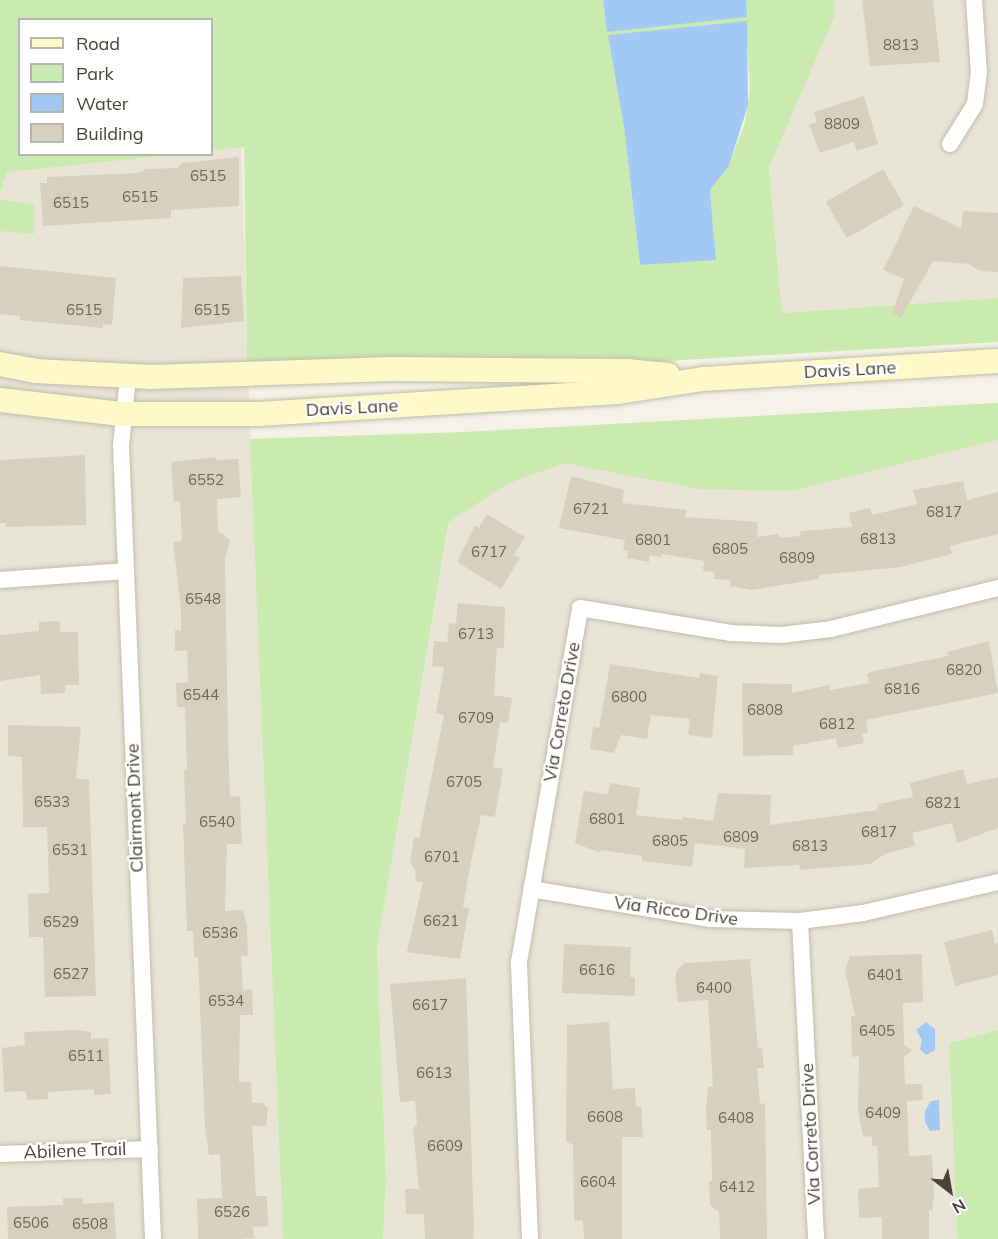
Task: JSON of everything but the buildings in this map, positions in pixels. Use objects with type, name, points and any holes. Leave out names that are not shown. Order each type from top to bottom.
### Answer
[{"type":"street","points":[[950,144],[975,104],[979,73],[974,0]]},
{"type":"street","name":"Davis Lane","points":[[0,400],[121,414],[258,414],[618,392],[703,379],[998,361]]},
{"type":"street","name":"Davis Lane","points":[[0,364],[128,377],[256,376],[402,369],[627,371],[703,379]]},
{"type":"street","name":"Clairmont Drive","points":[[128,377],[121,414],[153,1239]]},
{"type":"street","points":[[0,580],[126,571]]},
{"type":"street","name":"Via Correto Drive","points":[[530,1239],[519,982],[531,889],[580,608],[731,633],[781,635],[831,629],[998,588]]},
{"type":"street","name":"Via Ricco Drive","points":[[531,889],[711,919],[800,921],[873,911],[998,882]]},
{"type":"street","name":"Via Correto Drive","points":[[800,921],[816,1239]]},
{"type":"street","name":"Abilene Trail","points":[[0,1154],[150,1149]]},
{"type":"shaded area","points":[[0,0],[238,0],[247,349],[283,1239],[0,1239]]},
{"type":"shaded area","points":[[834,0],[998,0],[998,298],[782,313],[769,168],[834,18]]},
{"type":"shaded area","points":[[998,403],[998,1030],[949,1043],[957,1239],[383,1239],[386,1179],[377,948],[465,432]]},
{"type":"green space","points":[[0,0],[603,0],[607,31],[746,17],[746,0],[834,0],[834,18],[769,168],[782,313],[998,298],[998,342],[648,362],[247,361],[244,147],[213,150],[213,18],[18,18],[18,156],[160,156],[7,172],[0,192]],"holes":[[[746,21],[750,89],[745,122],[729,166],[710,190],[716,259],[640,265],[624,127]]]},
{"type":"green space","points":[[0,200],[34,204],[34,234],[0,231]]},
{"type":"green space","points":[[998,403],[998,440],[790,491],[699,489],[564,463],[507,484],[449,522],[377,948],[386,1179],[383,1239],[283,1239],[250,439],[465,432]]},
{"type":"green space","points":[[998,1030],[998,1239],[957,1239],[949,1043]]},
{"type":"water","points":[[603,0],[746,0],[747,17],[607,32]]},
{"type":"water","points":[[747,21],[748,105],[729,166],[710,190],[716,260],[640,265],[624,127],[608,35]]},
{"type":"water","points":[[926,1022],[935,1029],[935,1050],[926,1055],[920,1049],[922,1040],[916,1030]]},
{"type":"water","points":[[939,1100],[940,1130],[930,1131],[925,1122],[925,1111],[931,1101]]}]
